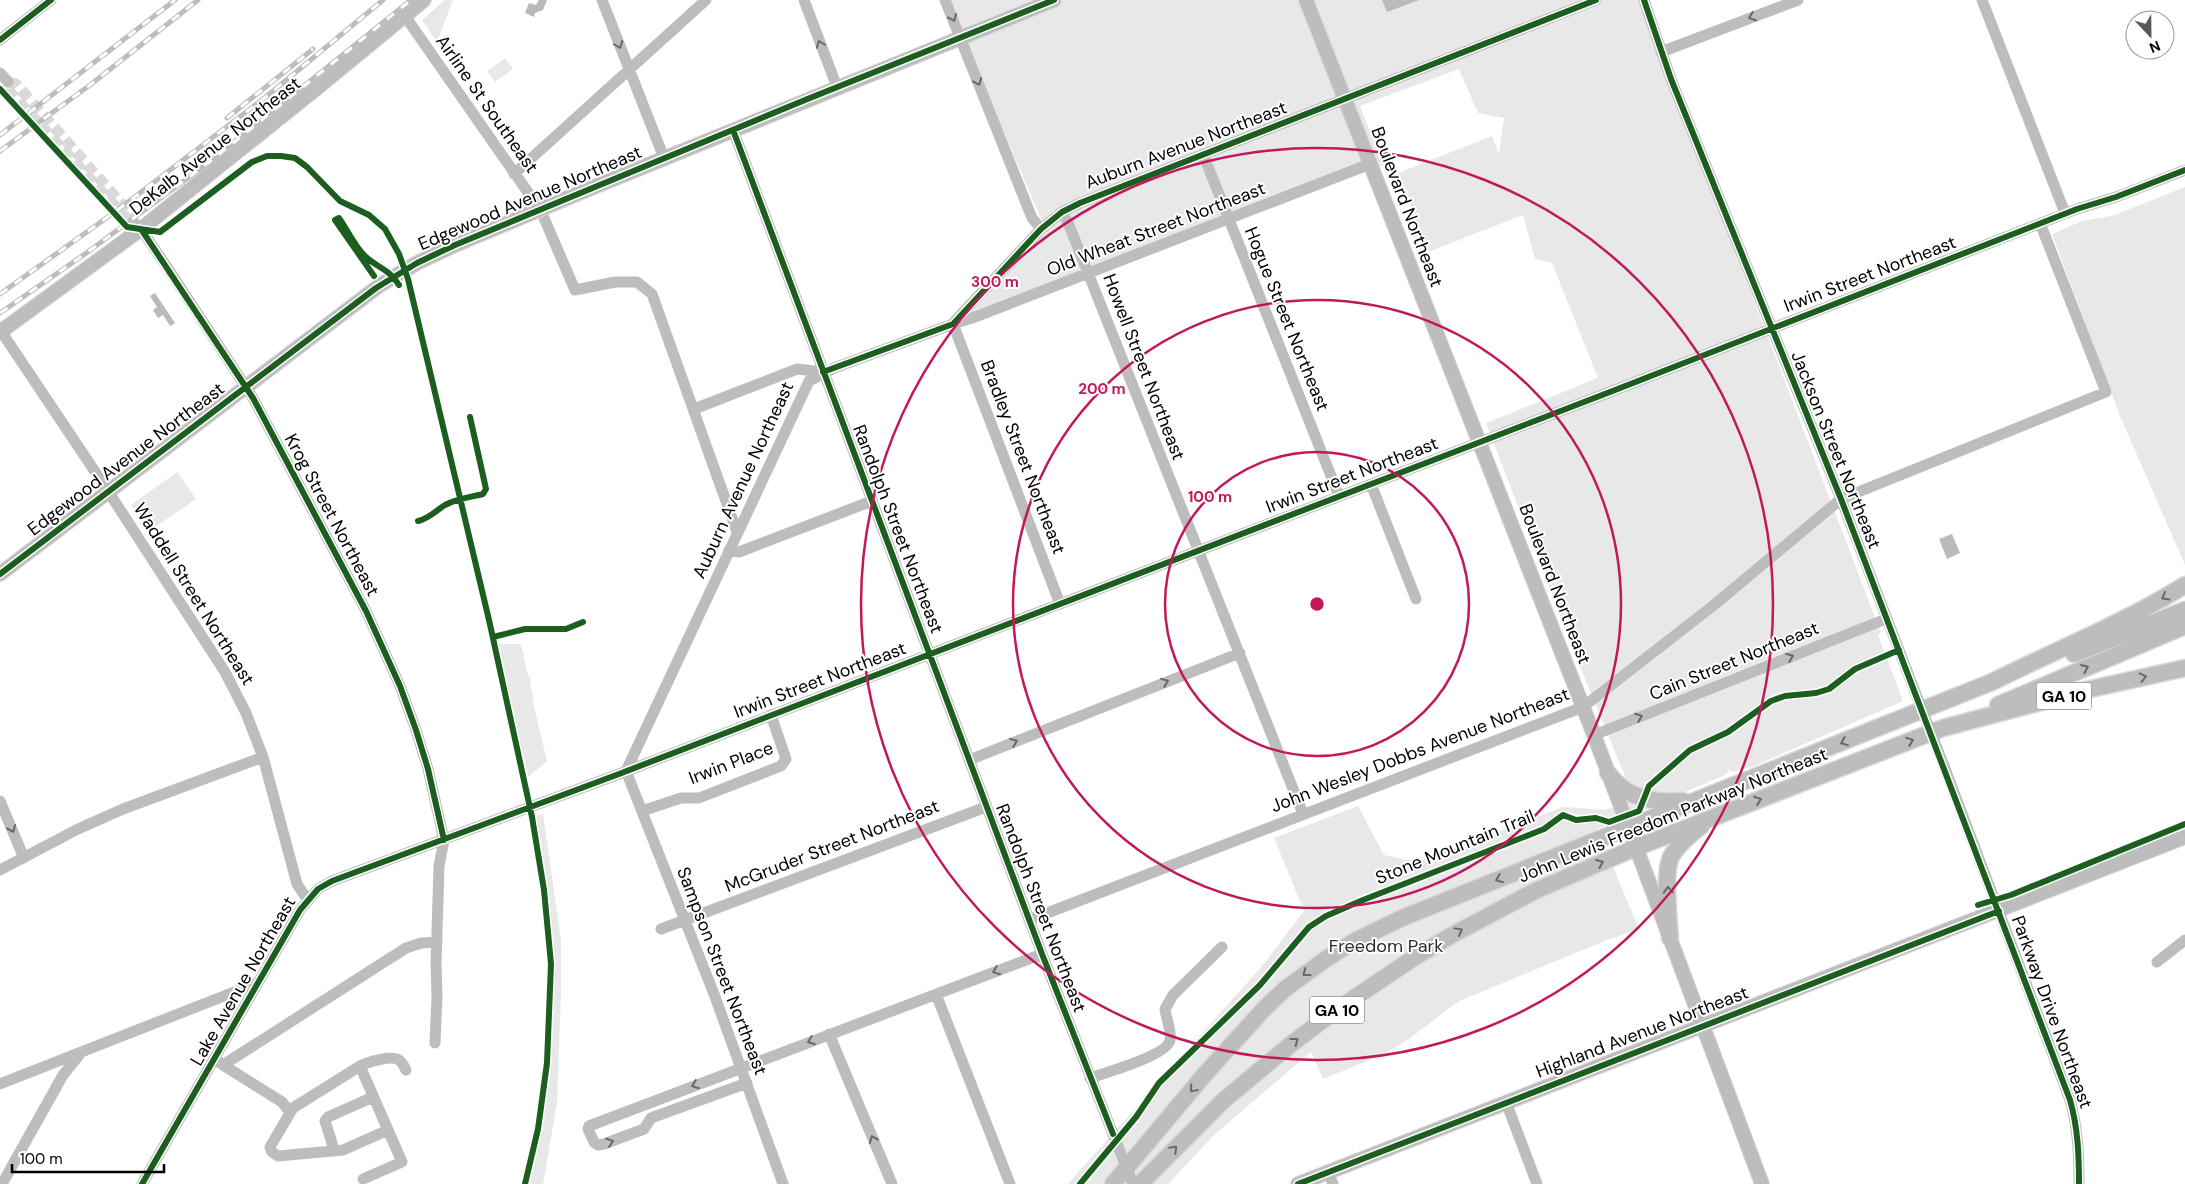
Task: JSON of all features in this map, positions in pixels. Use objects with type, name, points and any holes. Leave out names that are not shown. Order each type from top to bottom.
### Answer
[{"type":"highway","name":"John Lewis Freedom Parkway Northeast","points":[[1112,1184],[1244,1030],[1285,990],[1326,959],[1354,941],[1402,918],[1992,682],[2056,650],[2098,632],[2185,585]]},
{"type":"highway","points":[[1992,682],[2062,659],[2185,610]]},
{"type":"highway","points":[[1943,728],[2185,626]]},
{"type":"highway","name":"John Lewis Freedom Parkway Northeast","points":[[1140,1184],[1197,1126],[1290,1045],[1352,999],[1412,959],[1492,913],[1564,878],[1635,848],[1943,728],[2086,690],[2185,668]]},
{"type":"highway","points":[[1608,773],[1620,784],[1644,800],[1668,802],[1695,801]]},
{"type":"highway","points":[[1670,938],[1667,875],[1670,858],[1687,839],[1713,818]]},
{"type":"main road","name":"DeKalb Avenue Northeast","points":[[0,331],[424,0]]},
{"type":"main road","name":"Edgewood Avenue Northeast","points":[[0,574],[376,288],[417,263],[584,191],[1054,0]]},
{"type":"main road","name":"Boulevard Northeast","points":[[1306,0],[1594,735],[1762,1184]]},
{"type":"main road","name":"Highland Avenue Northeast","points":[[1298,1184],[1331,1178],[1506,1102],[2185,837]]},
{"type":"street","points":[[0,40],[51,0]]},
{"type":"street","points":[[602,0],[664,158]]},
{"type":"street","points":[[514,174],[706,0]]},
{"type":"street","points":[[804,0],[837,87]]},
{"type":"street","points":[[945,0],[1032,218],[1041,230]]},
{"type":"street","name":"Auburn Avenue Northeast","points":[[626,771],[736,532],[809,381],[823,372],[952,324],[1041,230],[1062,212],[1080,203],[1596,0]]},
{"type":"street","name":"Jackson Street Northeast","points":[[1644,0],[1661,52],[1841,499],[1999,911]]},
{"type":"street","points":[[1661,52],[1798,0]]},
{"type":"street","points":[[1982,0],[2065,213]]},
{"type":"street","name":"Airline St Southeast","points":[[405,16],[541,211],[575,290],[615,282],[637,282],[652,294],[694,410]]},
{"type":"street","points":[[0,73],[8,82]]},
{"type":"street","name":"Randolph Street Northeast","points":[[733,130],[986,807],[1090,1078],[1133,1184]]},
{"type":"street","name":"Hogue Street Northeast","points":[[1203,154],[1339,496]]},
{"type":"street","name":"Old Wheat Street Northeast","points":[[952,324],[1088,274],[1370,164]]},
{"type":"street","name":"Irwin Street Northeast","points":[[530,808],[1372,484],[2065,213],[2116,197],[2185,170]]},
{"type":"street","name":"Howell Street Northeast","points":[[1062,212],[1069,225],[1303,814]]},
{"type":"street","name":"John Wesley Dobbs Avenue Northeast","points":[[1029,920],[1583,707],[1728,594],[1841,499],[2106,392],[2040,224]]},
{"type":"street","name":"Krog Street Northeast","points":[[137,225],[253,398],[346,571],[378,635],[416,730],[428,769],[444,840],[439,866],[435,1044]]},
{"type":"street","name":"Bradley Street Northeast","points":[[952,324],[1060,604]]},
{"type":"street","name":"Waddell Street Northeast","points":[[0,331],[108,491],[225,672],[246,713],[263,757],[297,884],[307,899]]},
{"type":"street","points":[[736,532],[694,410],[798,369],[823,372]]},
{"type":"street","points":[[1372,484],[1416,599]]},
{"type":"street","points":[[728,550],[738,552],[872,501]]},
{"type":"street","name":"Cain Street Northeast","points":[[1594,735],[1886,619]]},
{"type":"street","points":[[969,760],[1240,653]]},
{"type":"street","name":"Irwin Place","points":[[642,811],[681,798],[699,798],[781,766],[786,759],[771,715]]},
{"type":"street","points":[[0,870],[123,809],[263,757]]},
{"type":"street","name":"Sampson Street Northeast","points":[[626,771],[741,1067],[782,1184]]},
{"type":"street","points":[[0,801],[24,858]]},
{"type":"street","name":"McGruder Street Northeast","points":[[661,929],[986,807]]},
{"type":"street","name":"Lake Avenue Northeast","points":[[142,1184],[219,1062],[257,983],[307,899],[318,889],[332,881],[530,808]]},
{"type":"street","name":"Parkway Drive Northeast","points":[[1999,911],[2070,1100],[2076,1121],[2079,1184]]},
{"type":"street","points":[[2157,962],[2185,940]]},
{"type":"street","points":[[289,1111],[282,1102],[219,1062],[406,948],[421,942],[437,942]]},
{"type":"street","points":[[1090,1078],[1152,1056],[1166,1048],[1170,1040],[1165,1009],[1173,995],[1222,947]]},
{"type":"street","points":[[747,1083],[651,1118],[644,1129],[604,1144],[598,1145],[594,1142],[588,1129],[589,1126],[741,1067],[1042,954]]},
{"type":"street","points":[[0,1084],[257,983]]},
{"type":"street","points":[[936,994],[1010,1184]]},
{"type":"street","points":[[829,1034],[892,1184]]},
{"type":"street","points":[[2,1184],[63,1075],[81,1052]]},
{"type":"street","points":[[388,1130],[343,1150],[278,1156],[272,1152],[270,1147],[289,1111],[360,1066],[368,1062],[395,1058],[400,1060],[406,1070]]},
{"type":"street","points":[[360,1066],[402,1162],[363,1179]]},
{"type":"street","points":[[332,1151],[332,1143],[325,1120],[373,1097]]},
{"type":"street","points":[[1506,1102],[1537,1184]]},
{"type":"green space","points":[[445,0],[453,0],[437,42],[422,20]]},
{"type":"green space","name":"Freedom Park","points":[[947,0],[1639,0],[1881,633],[1878,635],[1903,701],[1754,766],[1732,772],[1730,770],[1725,775],[1678,795],[1677,793],[1597,829],[1639,929],[1607,940],[1459,1001],[1409,1039],[1382,1055],[1323,1079],[1311,1052],[1214,1135],[1168,1184],[1068,1184],[1262,966],[1304,911],[1274,838],[1358,806],[1384,855],[1418,862],[1563,807],[1605,810],[1632,800],[1631,791],[1574,652],[1486,423],[1598,378],[1552,263],[1535,259],[1523,215],[1428,252],[1398,173],[1492,136],[1499,153],[1504,118],[1478,113],[1459,69],[1360,106],[1383,165],[957,325],[1045,228]]},
{"type":"green space","points":[[505,58],[513,69],[495,82],[487,71]]},
{"type":"green space","points":[[2185,187],[2185,565],[2120,416],[2052,234],[2082,221],[2112,216]]},
{"type":"green space","points":[[177,472],[196,499],[149,531],[131,505]]},
{"type":"green space","points":[[498,644],[520,644],[531,680],[530,686],[534,697],[532,698],[547,761],[528,777]]},
{"type":"green space","points":[[543,814],[561,940],[561,996],[557,1103],[543,1184],[530,1184],[531,1154],[543,1073],[547,948],[535,851],[528,818]]},
{"type":"shaded area","points":[[539,0],[547,0],[543,10],[535,13],[534,17],[525,13],[529,3],[536,5]]},
{"type":"shaded area","points":[[1382,0],[1419,0],[1387,12]]},
{"type":"shaded area","points":[[155,293],[175,323],[170,326],[163,315],[158,318],[153,310],[157,307],[150,296]]},
{"type":"shaded area","points":[[1952,534],[1960,553],[1947,559],[1939,539]]},
{"type":"tunnel","points":[[8,82],[16,84],[133,217],[133,222],[129,221],[9,91],[8,82]]},
{"type":"railway","points":[[0,135],[175,0]]},
{"type":"railway","points":[[0,151],[90,85],[198,0]]},
{"type":"railway","points":[[0,294],[119,209],[267,96],[383,0]]},
{"type":"railway","points":[[0,313],[85,254],[208,163],[411,0]]},
{"type":"railway","points":[[227,118],[313,49]]},
{"type":"cycle path","points":[[0,40],[51,0]]},
{"type":"cycle path","points":[[0,574],[376,288],[417,263],[455,245],[805,100],[1054,0]]},
{"type":"cycle path","points":[[823,372],[953,324],[1041,229],[1062,212],[1080,203],[1596,0]]},
{"type":"cycle path","points":[[1644,0],[1671,79],[1841,499],[2070,1100],[2078,1142],[2079,1184]]},
{"type":"cycle path","points":[[0,89],[127,227],[160,232],[252,162],[267,156],[281,156],[295,158],[307,167],[340,201],[369,215],[385,229],[399,254],[408,279],[489,620],[532,817],[544,890],[551,964],[547,1063],[538,1129],[525,1184]]},
{"type":"cycle path","points":[[733,130],[1042,954],[1113,1134]]},
{"type":"cycle path","points":[[142,1184],[300,910],[318,889],[332,881],[619,774],[1610,392],[2077,209],[2116,197],[2185,170]]},
{"type":"cycle path","points":[[374,276],[335,220],[339,218],[362,253],[370,261],[391,275],[399,285]]},
{"type":"cycle path","points":[[141,229],[253,398],[366,611],[400,686],[416,730],[428,769],[444,840]]},
{"type":"cycle path","points":[[418,521],[449,503],[483,494],[486,489],[470,417]]},
{"type":"cycle path","points":[[493,637],[525,629],[566,629],[583,622]]},
{"type":"cycle path","name":"Stone Mountain Trail","points":[[1080,1184],[1136,1117],[1159,1083],[1260,985],[1309,927],[1326,916],[1363,900],[1544,829],[1563,815],[1576,820],[1596,818],[1609,822],[1639,811],[1649,786],[1690,750],[1728,732],[1771,701],[1785,696],[1816,693],[1829,689],[1855,669],[1899,650]]},
{"type":"cycle path","points":[[1978,905],[2011,895],[2185,824]]},
{"type":"cycle path","points":[[1298,1184],[1999,911]]}]
